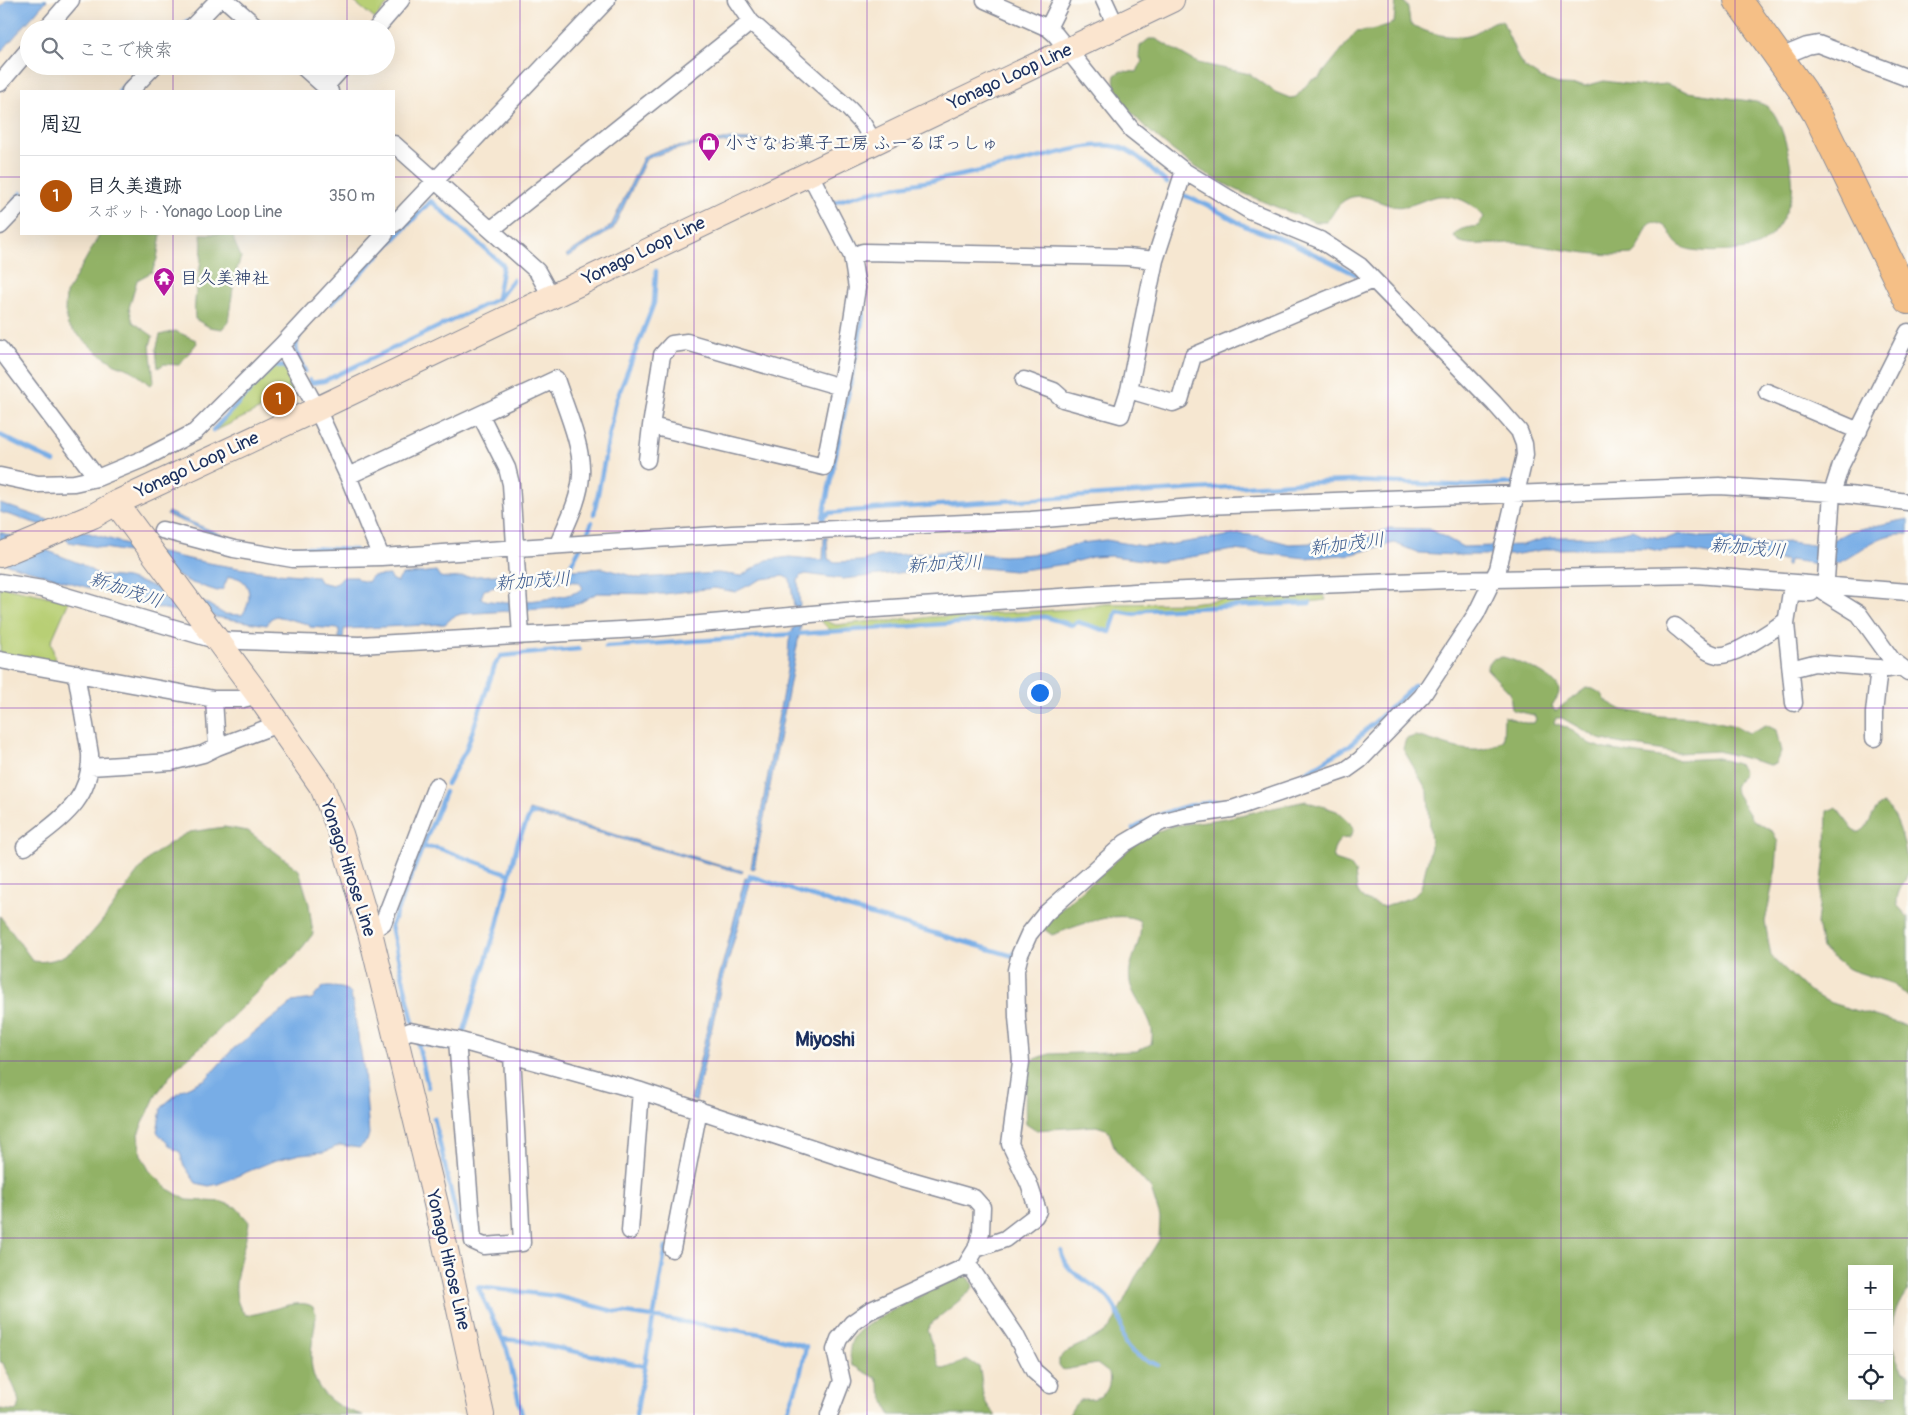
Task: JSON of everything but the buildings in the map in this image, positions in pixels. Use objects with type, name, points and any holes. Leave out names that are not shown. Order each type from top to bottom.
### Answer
[{"type":"highway","points":[[1738,0],[1812,85],[1846,142],[1908,266]]},
{"type":"highway","points":[[1756,0],[1817,114],[1908,300]]},
{"type":"main road","name":"Yonago Loop Line","points":[[116,503],[1172,0]]},
{"type":"main road","points":[[0,556],[93,516],[116,503]]},
{"type":"main road","name":"Yonago Hirose Line","points":[[116,503],[152,532],[212,635],[258,695],[322,787],[341,834],[370,932],[396,1037],[482,1415]]},
{"type":"street","points":[[54,20],[71,0]]},
{"type":"street","points":[[199,20],[218,0]]},
{"type":"street","points":[[226,0],[249,20]]},
{"type":"street","points":[[384,20],[401,0]]},
{"type":"street","points":[[395,223],[607,0]]},
{"type":"street","points":[[736,0],[750,22],[849,109],[874,141]]},
{"type":"street","points":[[976,1249],[1004,1240],[1035,1216],[1038,1211],[1029,1184],[1010,1144],[1021,1062],[1017,1017],[1016,970],[1020,953],[1036,924],[1125,843],[1161,822],[1249,804],[1346,770],[1360,760],[1422,696],[1476,614],[1496,574],[1516,499],[1525,454],[1524,444],[1519,431],[1360,266],[1318,239],[1250,211],[1184,171],[1132,130],[1068,49],[1048,28],[985,0]]},
{"type":"street","points":[[1048,28],[1062,0]]},
{"type":"street","points":[[1104,0],[1116,26]]},
{"type":"street","points":[[492,229],[750,22]]},
{"type":"street","points":[[1784,55],[1818,44],[1908,78]]},
{"type":"street","points":[[0,83],[20,60]]},
{"type":"street","points":[[131,90],[145,75]]},
{"type":"street","points":[[312,75],[328,89],[338,75]]},
{"type":"street","points":[[395,145],[436,179],[537,271],[551,296]]},
{"type":"street","points":[[1024,380],[1054,391],[1063,399],[1121,415],[1129,390],[1156,260],[1184,171]]},
{"type":"street","points":[[650,426],[824,467],[841,387],[857,288],[852,256],[815,184],[805,174]]},
{"type":"street","points":[[0,226],[20,205]]},
{"type":"street","points":[[0,476],[38,484],[74,483],[97,478],[143,460],[195,432],[282,345],[384,235]]},
{"type":"street","points":[[852,256],[863,252],[1118,257],[1156,260]]},
{"type":"street","points":[[1129,390],[1173,403],[1180,400],[1193,356],[1373,280]]},
{"type":"street","points":[[1826,584],[1832,497],[1841,465],[1908,332]]},
{"type":"street","points":[[647,460],[650,426],[662,355],[672,344],[687,342],[841,387]]},
{"type":"street","points":[[282,345],[316,409],[348,476],[381,557]]},
{"type":"street","points":[[0,349],[97,478]]},
{"type":"street","points":[[348,476],[481,416],[556,379],[580,456],[581,475],[578,492],[558,544]]},
{"type":"street","points":[[1767,392],[1859,430]]},
{"type":"street","points":[[481,416],[507,468],[511,484],[520,631]]},
{"type":"street","points":[[152,532],[293,559],[381,557],[515,549],[558,544],[1031,520],[1205,506],[1516,499],[1719,486],[1908,502]]},
{"type":"street","points":[[0,582],[42,589],[212,635],[359,644],[520,631],[654,628],[845,611],[1136,592],[1496,574],[1697,574],[1908,592]]},
{"type":"street","points":[[1794,703],[1786,621],[1791,592],[1826,584]]},
{"type":"street","points":[[1826,584],[1858,614],[1892,660],[1904,670]]},
{"type":"street","points":[[1675,626],[1710,652],[1718,655],[1734,652],[1786,621]]},
{"type":"street","points":[[0,660],[214,698],[243,699],[258,695]]},
{"type":"street","points":[[1791,669],[1814,663],[1904,670]]},
{"type":"street","points":[[1874,738],[1874,712],[1879,668]]},
{"type":"street","points":[[25,846],[72,809],[86,784],[90,767],[89,744],[76,673]]},
{"type":"street","points":[[214,698],[217,747]]},
{"type":"street","points":[[90,767],[171,762],[203,754],[278,724]]},
{"type":"street","points":[[370,932],[382,923],[436,786]]},
{"type":"street","points":[[396,1037],[410,1030],[457,1040],[641,1090],[900,1177],[974,1198],[982,1207],[982,1232],[976,1249],[965,1267],[870,1311],[846,1330],[836,1345],[842,1381],[829,1415]]},
{"type":"street","points":[[457,1040],[473,1242],[484,1246],[522,1243],[512,1055]]},
{"type":"street","points":[[630,1231],[641,1090]]},
{"type":"street","points":[[672,1249],[699,1109]]},
{"type":"street","points":[[965,1267],[972,1270],[1015,1334],[1034,1371],[1050,1385]]},
{"type":"green space","points":[[352,0],[391,0],[375,19]]},
{"type":"green space","points":[[1396,0],[1404,1],[1408,8],[1410,23],[1423,30],[1440,35],[1465,36],[1495,21],[1503,22],[1518,58],[1524,67],[1541,78],[1561,85],[1585,86],[1604,81],[1643,86],[1666,84],[1688,92],[1765,105],[1772,111],[1781,127],[1792,175],[1792,193],[1783,218],[1772,234],[1759,245],[1751,248],[1716,252],[1697,251],[1682,247],[1677,244],[1667,229],[1658,223],[1651,222],[1636,251],[1633,254],[1619,255],[1604,255],[1517,243],[1473,244],[1461,242],[1454,237],[1458,231],[1478,226],[1484,217],[1474,207],[1460,199],[1445,196],[1437,196],[1412,205],[1398,207],[1366,197],[1355,196],[1344,200],[1326,222],[1315,222],[1246,194],[1220,181],[1181,157],[1134,115],[1122,101],[1115,87],[1115,75],[1121,71],[1137,72],[1142,61],[1139,56],[1140,46],[1149,39],[1156,39],[1198,63],[1250,74],[1275,92],[1290,98],[1296,97],[1311,80],[1319,78],[1356,32],[1372,30],[1394,23]]},
{"type":"green space","points":[[99,235],[161,235],[157,259],[152,272],[137,280],[129,308],[133,322],[153,336],[150,345],[154,381],[151,385],[131,370],[115,364],[97,352],[68,326],[65,311],[66,294]]},
{"type":"green space","points":[[201,235],[233,235],[241,257],[235,275],[228,322],[222,329],[209,327],[195,319],[195,298],[202,245]]},
{"type":"green space","points":[[175,331],[196,340],[197,343],[179,365],[164,364],[158,368],[156,350],[160,335]]},
{"type":"green space","points":[[275,366],[285,368],[296,389],[285,397],[215,431]]},
{"type":"green space","points":[[0,586],[69,601],[51,642],[56,663],[0,657]]},
{"type":"green space","points":[[1324,595],[1326,600],[1308,602],[1146,609],[1135,613],[1116,610],[1109,631],[1078,621],[1072,624],[1044,615],[837,632],[830,630],[817,617],[836,625],[908,618],[912,620],[929,617],[1074,609],[1104,604],[1190,603],[1234,598],[1236,601]]},
{"type":"green space","points":[[1503,657],[1526,665],[1552,680],[1559,691],[1552,706],[1555,711],[1586,688],[1593,689],[1602,694],[1606,701],[1622,710],[1659,716],[1700,718],[1736,726],[1749,733],[1766,725],[1776,730],[1781,752],[1775,764],[1770,765],[1718,751],[1676,753],[1617,743],[1599,739],[1562,718],[1556,718],[1554,723],[1566,727],[1590,744],[1605,749],[1679,760],[1718,758],[1740,765],[1743,772],[1735,787],[1736,793],[1752,819],[1773,832],[1778,842],[1776,868],[1765,922],[1771,956],[1809,992],[1834,1004],[1908,1026],[1908,1290],[1901,1300],[1893,1320],[1893,1265],[1848,1265],[1848,1400],[1893,1400],[1893,1346],[1903,1372],[1908,1374],[1908,1415],[1069,1415],[1079,1401],[1094,1399],[1106,1391],[1110,1381],[1109,1373],[1097,1364],[1063,1370],[1059,1365],[1059,1359],[1067,1351],[1103,1334],[1111,1327],[1135,1278],[1159,1240],[1160,1217],[1151,1189],[1115,1149],[1109,1132],[1106,1129],[1096,1126],[1035,1130],[1026,1124],[1027,1074],[1031,1062],[1042,1056],[1050,1054],[1137,1051],[1151,1044],[1152,1035],[1148,1019],[1132,990],[1129,974],[1140,937],[1140,921],[1120,917],[1096,920],[1052,935],[1045,930],[1044,924],[1142,838],[1171,826],[1226,818],[1306,801],[1337,811],[1353,826],[1354,830],[1349,838],[1341,839],[1335,846],[1333,854],[1335,860],[1350,865],[1355,872],[1357,890],[1363,899],[1384,907],[1412,897],[1421,888],[1431,847],[1428,792],[1403,749],[1406,739],[1415,736],[1460,749],[1482,750],[1503,740],[1504,716],[1525,723],[1534,723],[1536,719],[1534,715],[1512,710],[1510,693],[1487,669],[1488,663]]},
{"type":"green space","points":[[1883,804],[1889,808],[1898,824],[1908,865],[1907,876],[1899,891],[1897,905],[1908,917],[1908,997],[1894,984],[1848,969],[1822,949],[1817,923],[1826,847],[1827,811],[1835,808],[1855,832],[1860,832],[1867,826],[1879,806]]},
{"type":"green space","points":[[224,827],[248,831],[299,870],[309,904],[313,934],[294,958],[280,969],[213,1036],[175,1069],[156,1095],[138,1134],[141,1155],[149,1170],[168,1189],[187,1200],[222,1202],[236,1207],[249,1222],[236,1284],[236,1296],[239,1306],[246,1315],[299,1304],[307,1304],[313,1307],[316,1314],[311,1354],[314,1378],[318,1386],[337,1405],[363,1415],[0,1415],[0,1409],[15,1411],[19,1408],[19,1402],[3,1363],[0,1362],[0,916],[33,961],[52,960],[70,952],[86,940],[139,870],[154,854],[190,832]]},
{"type":"green space","points":[[966,1276],[970,1279],[973,1286],[971,1291],[933,1322],[927,1330],[940,1368],[944,1369],[968,1360],[979,1367],[984,1398],[996,1415],[890,1415],[876,1378],[852,1365],[850,1352],[852,1340],[864,1327],[892,1311],[945,1284]]},
{"type":"water","points":[[7,0],[47,0],[29,20],[20,20],[20,30],[0,53],[0,8]]},
{"type":"water","points":[[730,139],[813,143],[813,146],[729,142],[686,147],[646,159],[613,229],[568,257],[566,255],[611,226],[644,156],[662,149]]},
{"type":"water","name":"新加茂川","points":[[0,503],[38,517],[156,552],[236,568],[317,576],[320,582],[333,585],[344,577],[356,577],[359,580],[368,582],[372,576],[390,575],[391,579],[397,582],[402,575],[436,571],[440,577],[447,578],[603,568],[639,578],[718,573],[741,576],[767,560],[789,557],[823,560],[824,538],[827,537],[828,559],[835,562],[862,561],[876,556],[956,551],[1003,556],[1046,553],[1082,543],[1106,540],[1142,546],[1167,545],[1240,534],[1259,536],[1289,544],[1335,542],[1368,537],[1389,528],[1430,529],[1463,547],[1522,545],[1550,537],[1595,537],[1633,530],[1644,535],[1666,539],[1679,534],[1704,537],[1721,536],[1756,544],[1789,542],[1821,546],[1850,531],[1908,519],[1908,534],[1897,534],[1879,539],[1835,564],[1789,560],[1788,566],[1786,566],[1785,560],[1740,559],[1686,550],[1659,551],[1646,548],[1548,549],[1512,555],[1454,555],[1419,553],[1394,543],[1353,554],[1306,558],[1234,550],[1159,562],[1111,556],[1092,557],[1066,564],[1014,571],[962,566],[843,579],[806,574],[800,576],[798,581],[800,606],[798,608],[794,606],[790,579],[783,576],[762,579],[735,592],[714,588],[664,594],[597,593],[578,604],[557,608],[461,614],[453,617],[445,624],[344,629],[343,640],[339,640],[339,629],[310,627],[308,624],[276,616],[270,619],[267,625],[158,608],[0,562],[0,532],[81,564],[99,575],[127,578],[208,604],[224,614],[242,615],[246,609],[249,596],[246,584],[236,577],[228,577],[223,589],[217,591],[192,583],[128,552],[69,542],[54,529],[0,512]],"holes":[[[553,581],[579,582],[583,588],[577,592],[550,598],[515,602],[488,601],[481,598],[484,590],[499,586]]]},
{"type":"water","points":[[168,512],[224,536],[223,538],[167,515]]},
{"type":"water","points":[[795,623],[800,623],[801,625],[754,869],[751,868],[787,670],[789,641]]},
{"type":"water","points":[[529,810],[743,871],[742,873],[529,813]]},
{"type":"water","points":[[749,875],[752,876],[720,990],[696,1101],[691,1100],[716,989],[745,878],[748,879]]},
{"type":"water","points":[[323,987],[342,988],[351,994],[364,1071],[369,1134],[367,1141],[359,1148],[340,1145],[324,1152],[300,1154],[273,1161],[218,1184],[209,1186],[196,1183],[183,1164],[180,1152],[157,1132],[161,1109],[182,1090],[206,1079],[233,1049],[292,1002],[312,999]]},
{"type":"waterway","points":[[120,90],[127,83]]},
{"type":"waterway","points":[[831,205],[877,190],[957,176],[1091,146],[1109,146],[1125,149],[1144,162],[1167,183]]},
{"type":"waterway","points":[[15,200],[20,194]]},
{"type":"waterway","points":[[1181,194],[1205,204],[1247,227],[1288,241],[1359,276]]},
{"type":"waterway","points":[[331,304],[431,201],[503,265],[497,298]]},
{"type":"waterway","points":[[850,235],[857,250]]},
{"type":"waterway","points":[[594,514],[616,401],[654,303],[656,271]]},
{"type":"waterway","points":[[310,380],[311,383],[324,381],[499,298],[513,280]]},
{"type":"waterway","points":[[824,526],[823,517],[857,351],[864,309],[863,295]]},
{"type":"waterway","points":[[299,337],[296,345],[305,371]]},
{"type":"waterway","points":[[213,430],[274,365],[286,367],[288,371]]},
{"type":"waterway","points":[[0,435],[54,462]]},
{"type":"waterway","points":[[824,516],[829,513],[875,509],[1295,483],[1353,481],[1468,486],[1514,483]]},
{"type":"waterway","points":[[585,539],[592,522]]},
{"type":"waterway","points":[[263,546],[355,550]]},
{"type":"waterway","name":"新加茂川","points":[[566,574],[580,548]]},
{"type":"waterway","points":[[606,647],[1045,617],[1072,625],[1078,622],[1110,632],[1117,611],[1135,614],[1146,610],[1310,603]]},
{"type":"waterway","points":[[447,784],[466,750],[495,665],[501,656],[579,649]]},
{"type":"waterway","points":[[1294,780],[1350,745],[1415,685]]},
{"type":"waterway","points":[[414,1027],[391,926],[445,792]]},
{"type":"waterway","points":[[1133,829],[1158,816],[1182,807],[1235,800]]},
{"type":"waterway","points":[[464,1031],[497,925],[518,841],[531,813],[534,814]]},
{"type":"waterway","points":[[424,847],[438,848],[509,874]]},
{"type":"waterway","points":[[749,881],[750,876],[848,908],[1013,956],[1014,953]]},
{"type":"waterway","points":[[416,1035],[428,1087]]},
{"type":"waterway","points":[[417,1042],[451,1049]]},
{"type":"waterway","points":[[434,1118],[460,1232]]},
{"type":"waterway","points":[[636,1415],[666,1247]]},
{"type":"waterway","points":[[1061,1251],[1068,1267],[1109,1299],[1116,1310],[1123,1336],[1131,1351],[1141,1358],[1158,1365]]},
{"type":"waterway","points":[[522,1415],[507,1349],[478,1287],[556,1296],[613,1311],[768,1335],[806,1347],[799,1380],[786,1415]]},
{"type":"waterway","points":[[503,1339],[524,1341],[644,1366]]},
{"type":"place","name":"小さなお菓子工房 ふーるぽっしゅ","points":[[709,162]]},
{"type":"place","name":"目久美神社","points":[[164,297]]},
{"type":"place","name":"目久美遺跡","points":[[279,399]]},
{"type":"district","name":"Miyoshi","points":[[825,1039]]}]
